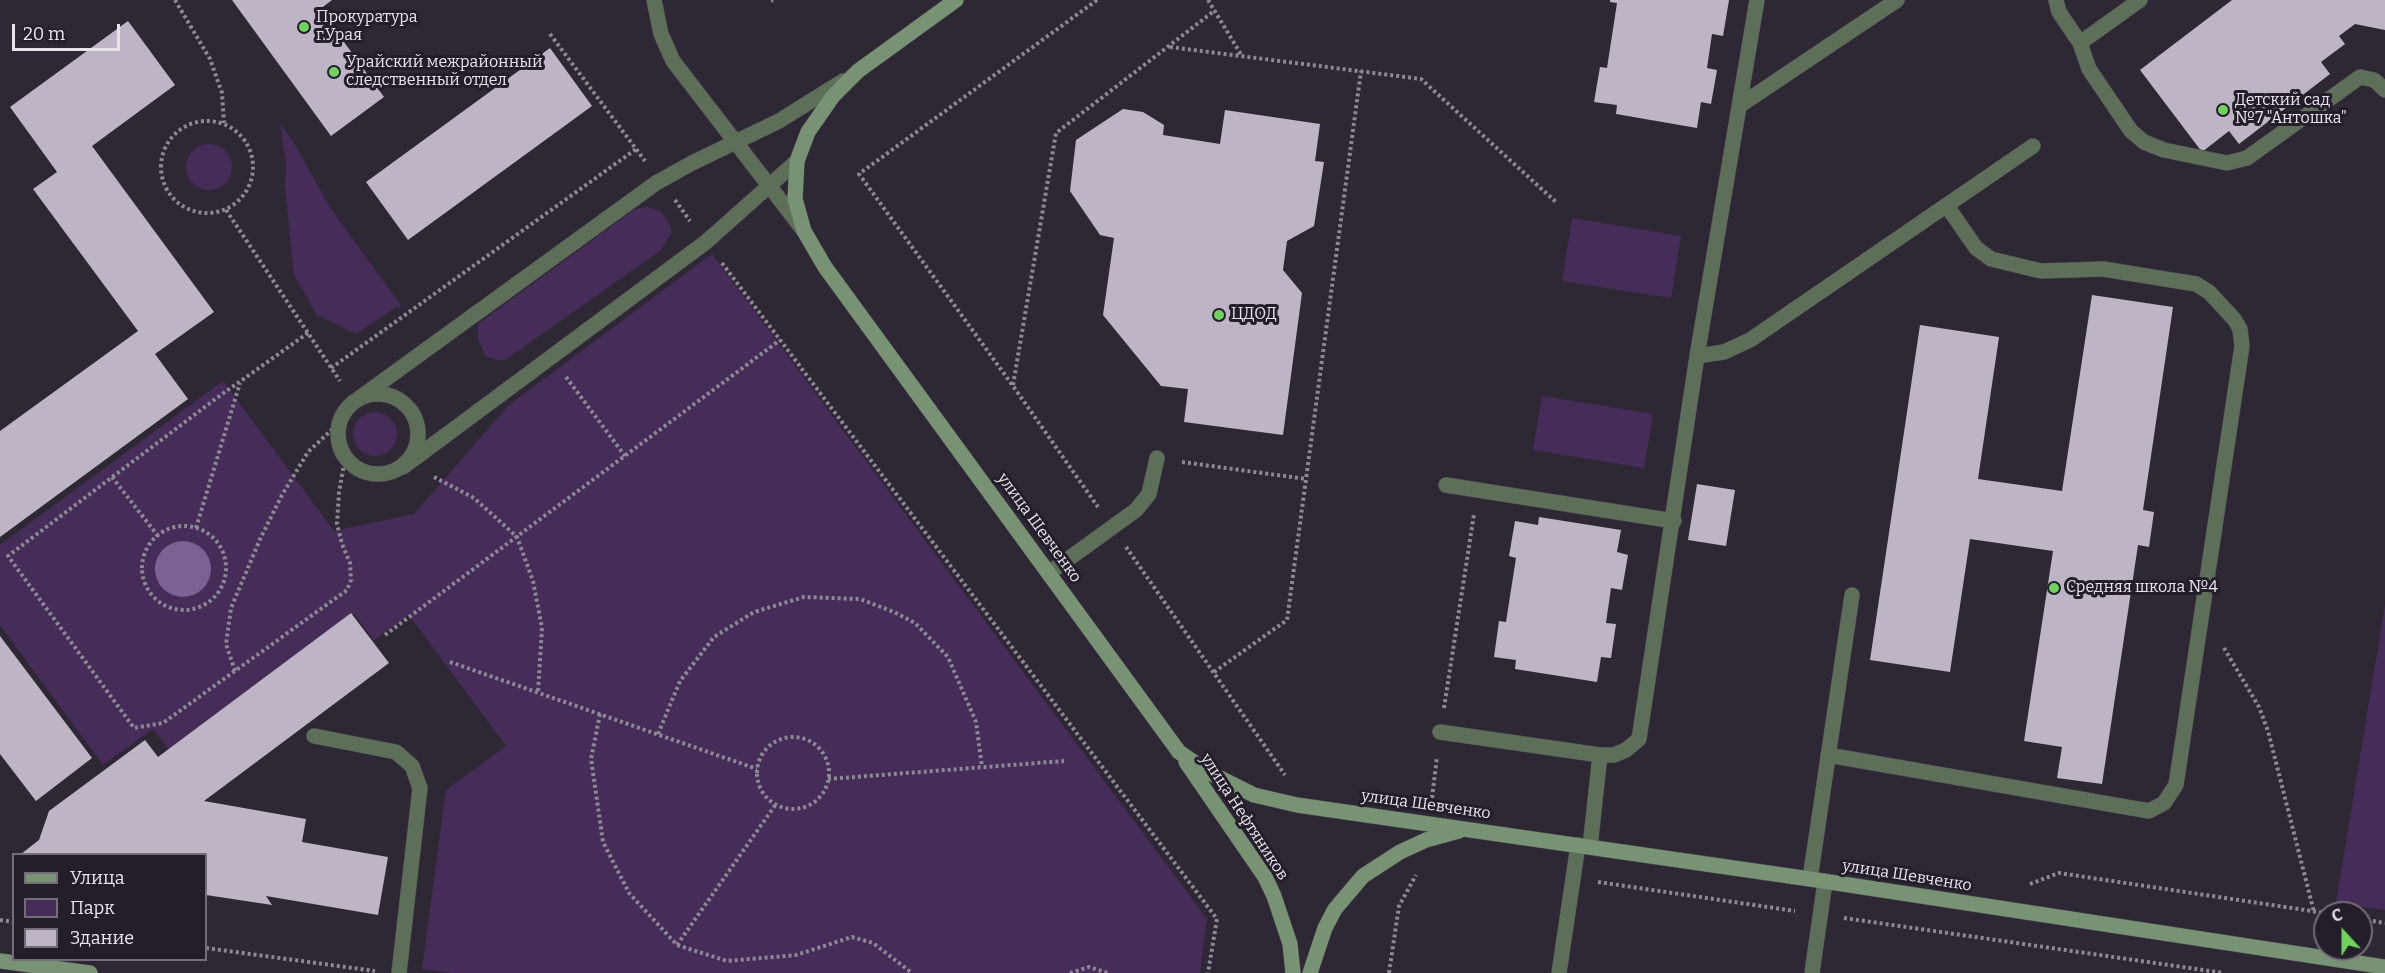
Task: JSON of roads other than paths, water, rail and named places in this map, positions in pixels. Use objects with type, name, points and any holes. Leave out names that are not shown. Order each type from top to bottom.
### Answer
[{"type":"main road","name":"улица Шевченко","points":[[956,0],[858,71],[833,96],[808,132],[797,160],[795,199],[804,231],[825,267],[1179,752],[1208,772],[1254,795],[1297,805],[1817,880],[2376,968]]},
{"type":"main road","name":"улица Нефтяников","points":[[1179,752],[1264,877],[1274,896],[1290,944],[1293,973]]},
{"type":"main road","points":[[1310,973],[1324,928],[1335,909],[1363,876],[1400,852],[1426,840],[1468,829]]},
{"type":"main road","points":[[0,962],[90,973]]},
{"type":"lane","points":[[654,0],[661,34],[673,61],[804,231]]},
{"type":"lane","points":[[1440,732],[1600,755],[1614,755],[1626,750],[1638,739],[1757,0]]},
{"type":"lane","points":[[1739,106],[1897,0]]},
{"type":"lane","points":[[2056,0],[2059,12],[2080,43],[2089,69],[2106,97],[2131,131],[2144,142],[2163,150],[2228,163],[2247,158],[2360,77],[2374,80],[2385,90]]},
{"type":"lane","points":[[2080,43],[2140,0]]},
{"type":"lane","points":[[797,160],[706,242],[403,467],[388,474],[372,475],[357,470],[345,459],[339,444],[339,423],[343,414],[354,402],[660,181],[778,121],[858,71]]},
{"type":"lane","points":[[1698,356],[1724,352],[1750,340],[2033,146]]},
{"type":"lane","points":[[1828,755],[2149,811],[2164,803],[2176,785],[2242,346],[2240,329],[2234,319],[2209,292],[2196,284],[2103,269],[2041,271],[1991,259],[1976,248],[1947,206]]},
{"type":"lane","points":[[354,402],[368,395],[384,394],[399,399],[411,409],[418,424],[419,440],[413,455],[403,467]]},
{"type":"lane","points":[[1049,573],[1136,510],[1149,494],[1157,458]]},
{"type":"lane","points":[[1446,485],[1674,521]]},
{"type":"lane","points":[[1812,973],[1821,915],[1817,880],[1828,755],[1852,595]]},
{"type":"lane","points":[[314,736],[396,752],[412,766],[420,788],[399,973]]},
{"type":"lane","points":[[1559,973],[1573,878],[1584,846],[1600,755]]},
{"type":"place","name":"Прокуратура г.Урая","points":[[304,27]]},
{"type":"place","name":"Урайский межрайонный следственный отдел","points":[[334,72]]},
{"type":"place","name":"Детский сад №7 \"Антошка\"","points":[[2223,110]]},
{"type":"place","name":"ЦДОД","points":[[1219,315]]},
{"type":"place","name":"Средняя школа №4","points":[[2054,588]]}]
